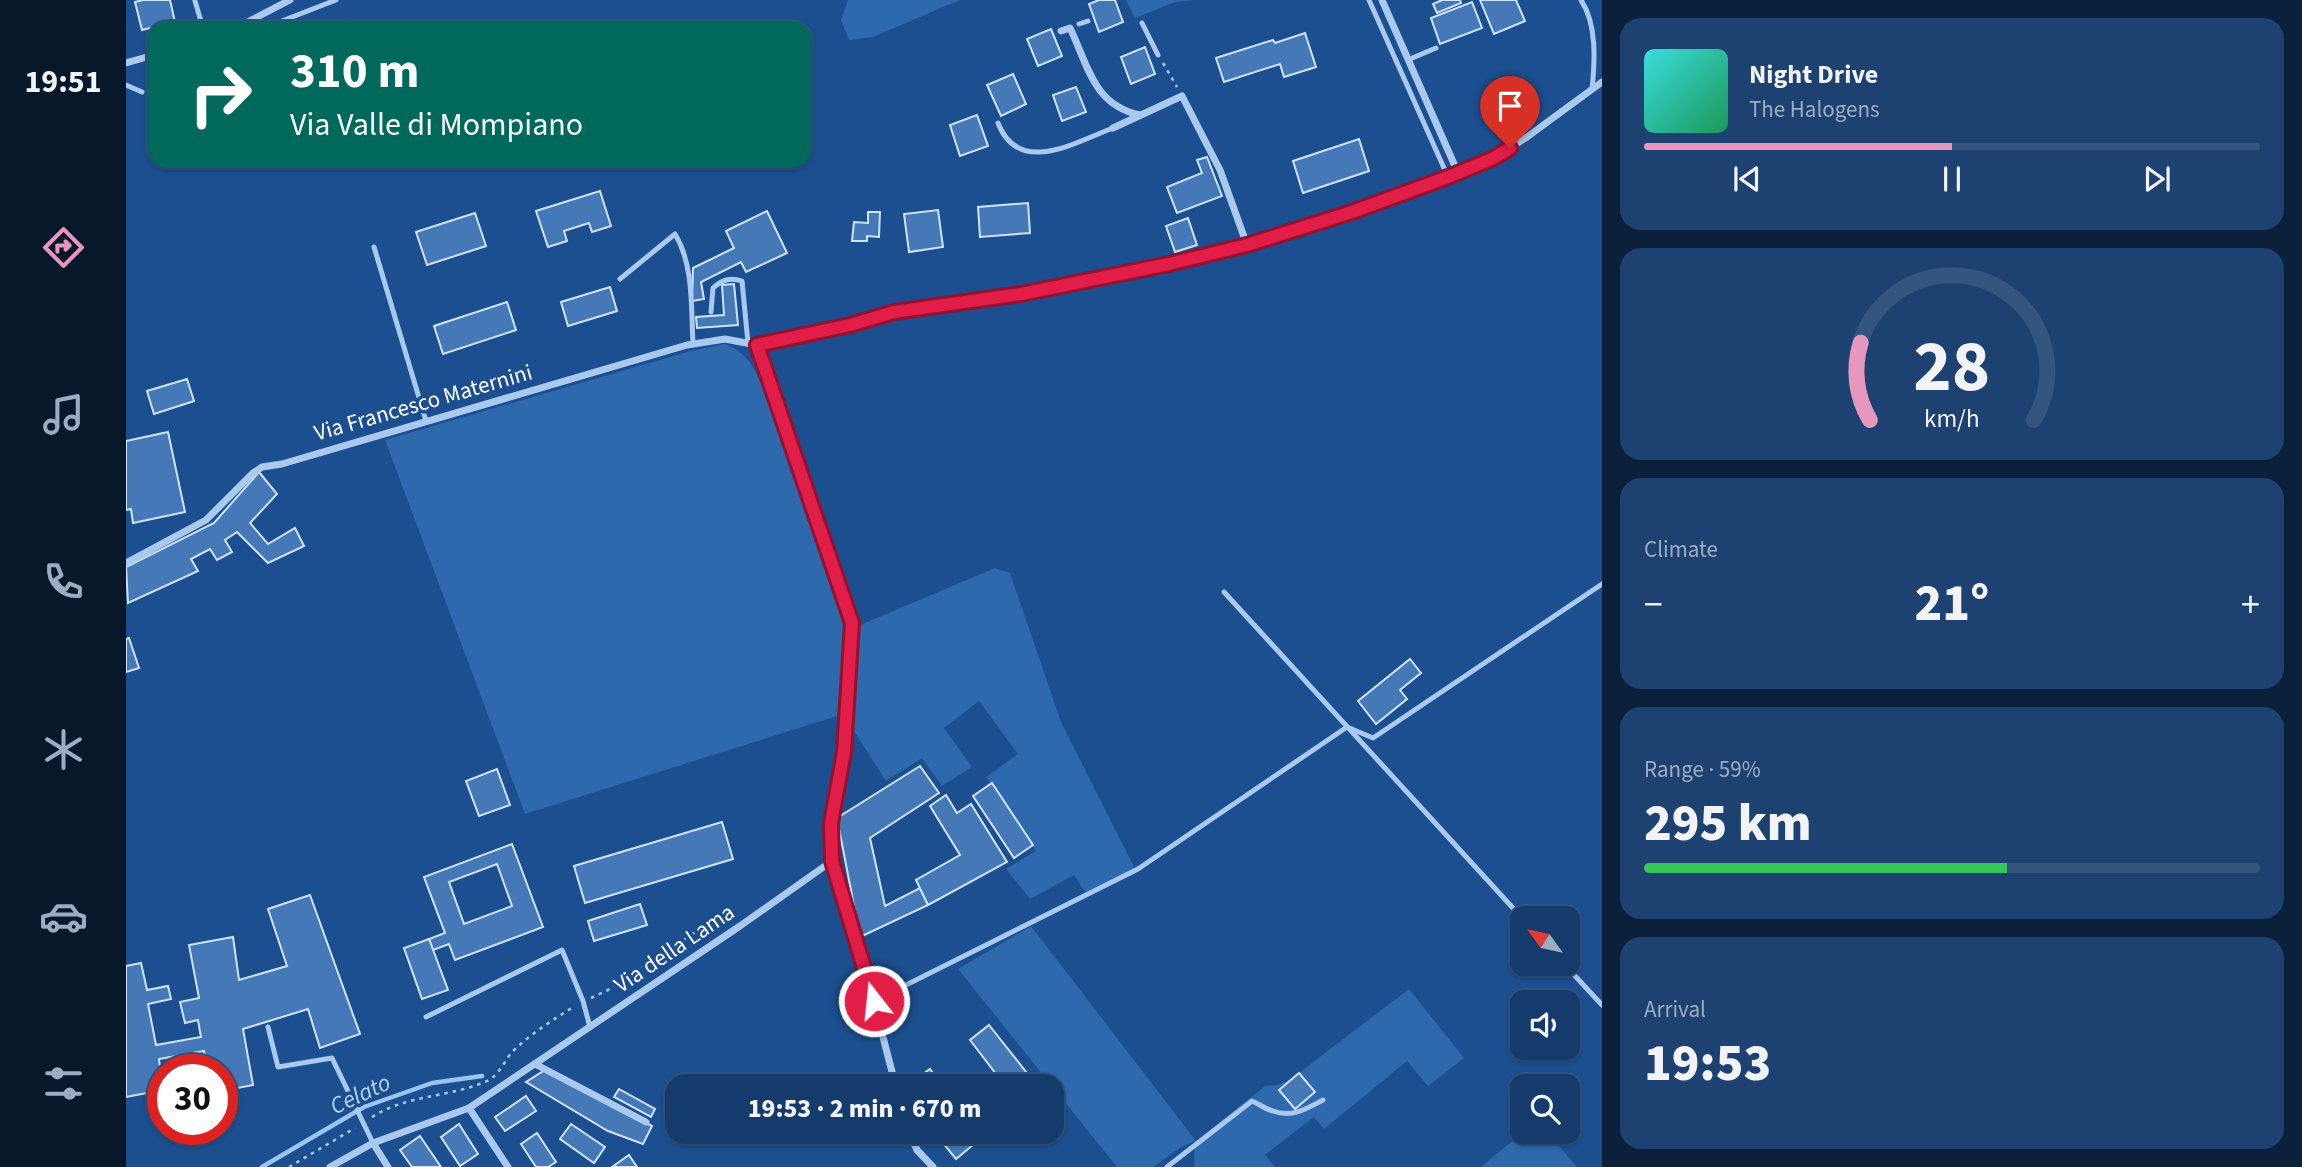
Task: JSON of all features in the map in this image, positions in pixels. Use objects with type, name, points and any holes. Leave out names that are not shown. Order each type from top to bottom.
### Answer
[{"type":"street","points":[[252,21],[289,0]]},
{"type":"street","points":[[1382,0],[1458,173]]},
{"type":"street","points":[[1059,32],[1079,24]]},
{"type":"street","points":[[1070,28],[1090,76],[1102,93],[1111,104],[1140,115]]},
{"type":"street","points":[[126,63],[147,57]]},
{"type":"street","points":[[893,1074],[832,861],[831,823],[844,752],[852,623],[757,345],[850,325],[894,312],[1021,294],[1247,245],[1352,212],[1458,173],[1505,151],[1602,82]]},
{"type":"street","points":[[1113,128],[1182,96],[1220,170],[1247,245]]},
{"type":"street","name":"Via Francesco Maternini","points":[[126,563],[206,520],[244,480],[262,467],[282,464],[693,344],[725,339],[757,345]]},
{"type":"street","name":"Via della Lama","points":[[330,1167],[373,1143],[469,1108],[832,861]]},
{"type":"street","points":[[535,1064],[646,1122]]},
{"type":"street","points":[[469,1108],[508,1167]]},
{"type":"street","points":[[373,1143],[388,1167]]},
{"type":"street","points":[[914,1144],[933,1167]]},
{"type":"lane","points":[[282,21],[336,0]]},
{"type":"lane","points":[[1369,0],[1448,177]]},
{"type":"lane","points":[[1581,0],[1587,9],[1592,37],[1595,62],[1592,89]]},
{"type":"lane","points":[[195,1],[201,21]]},
{"type":"lane","points":[[1079,24],[1088,21]]},
{"type":"lane","points":[[1142,23],[1158,55]]},
{"type":"lane","points":[[1410,59],[1436,48]]},
{"type":"lane","points":[[126,85],[142,92]]},
{"type":"lane","points":[[998,122],[1003,136],[1018,148],[1041,154],[1113,128]]},
{"type":"lane","points":[[620,279],[675,234],[688,273],[693,344]]},
{"type":"lane","points":[[374,247],[426,421]]},
{"type":"lane","points":[[711,312],[713,288],[721,280],[734,278],[742,281],[748,343]]},
{"type":"lane","points":[[1347,727],[1373,738],[1602,584]]},
{"type":"lane","points":[[1224,592],[1511,906]]},
{"type":"lane","points":[[874,1001],[1138,869],[1347,727]]},
{"type":"lane","points":[[426,1017],[562,950],[583,1001],[590,1027]]},
{"type":"lane","points":[[1575,976],[1602,1005]]},
{"type":"lane","points":[[268,1027],[278,1068],[332,1058],[373,1143]]},
{"type":"lane","points":[[1167,1167],[1252,1101],[1274,1112],[1288,1114],[1302,1111],[1323,1100]]},
{"type":"path","points":[[1158,55],[1182,96]]},
{"type":"path","points":[[289,1167],[376,1114],[405,1102],[488,1081],[500,1071],[511,1053],[527,1038],[583,1001],[608,990],[730,909],[740,926]]},
{"type":"shaded area","points":[[848,0],[960,0],[873,37],[849,40],[841,20]]},
{"type":"shaded area","points":[[1126,0],[1195,0],[1175,2],[1135,18]]},
{"type":"shaded area","points":[[725,344],[741,353],[761,382],[843,617],[843,659],[837,716],[525,814],[385,440],[687,352]]},
{"type":"shaded area","points":[[995,568],[1010,573],[1061,722],[1135,869],[1085,892],[1074,875],[1030,899],[1006,869],[1036,851],[986,777],[1018,754],[979,701],[944,728],[972,767],[942,786],[922,758],[886,781],[854,731],[858,626]]},
{"type":"shaded area","points":[[1031,926],[1196,1141],[1265,1086],[1278,1085],[1291,1079],[1409,989],[1464,1058],[1428,1086],[1407,1061],[1324,1129],[1314,1117],[1265,1155],[1275,1167],[1194,1167],[1195,1141],[1181,1147],[1153,1167],[1117,1167],[1064,1101],[1064,1074],[1042,1074],[958,969]]},
{"type":"shaded area","points":[[1510,1143],[1557,1144],[1577,1167],[1481,1167]]},
{"type":"building","points":[[170,0],[175,21],[147,21],[147,29],[142,30],[135,2]]},
{"type":"building","points":[[1099,0],[1115,0],[1123,22],[1099,32],[1089,4]]},
{"type":"building","points":[[1442,0],[1460,0],[1461,3],[1437,13],[1433,4]]},
{"type":"building","points":[[1480,0],[1516,0],[1525,21],[1494,34]]},
{"type":"building","points":[[1472,2],[1482,28],[1440,44],[1431,18]]},
{"type":"building","points":[[1051,29],[1062,56],[1038,66],[1027,39]]},
{"type":"building","points":[[1305,33],[1316,67],[1284,77],[1280,64],[1224,82],[1216,58]]},
{"type":"building","points":[[1145,47],[1155,74],[1131,84],[1121,57]]},
{"type":"building","points":[[1013,74],[1026,104],[1001,116],[987,85]]},
{"type":"building","points":[[1076,87],[1086,112],[1062,121],[1053,95]]},
{"type":"building","points":[[977,115],[988,146],[960,156],[950,125]]},
{"type":"building","points":[[1359,139],[1369,171],[1303,193],[1293,161]]},
{"type":"building","points":[[1207,157],[1222,196],[1177,213],[1167,187],[1202,173],[1197,160]]},
{"type":"building","points":[[600,191],[611,226],[592,232],[589,223],[564,231],[567,241],[548,247],[536,211]]},
{"type":"building","points":[[1028,203],[1030,233],[980,237],[978,207]]},
{"type":"building","points":[[938,210],[943,247],[909,252],[904,214]]},
{"type":"building","points":[[767,211],[787,253],[746,272],[741,262],[701,282],[704,299],[692,301],[693,268],[734,248],[726,231]]},
{"type":"building","points":[[868,212],[880,212],[879,237],[867,236],[867,241],[852,241],[854,222],[868,223]]},
{"type":"building","points":[[475,213],[486,246],[427,265],[416,232]]},
{"type":"building","points":[[1188,218],[1197,245],[1175,252],[1166,226]]},
{"type":"building","points":[[734,284],[738,325],[697,328],[696,317],[724,315],[722,285]]},
{"type":"building","points":[[610,287],[617,311],[568,326],[561,302]]},
{"type":"building","points":[[507,302],[516,330],[443,354],[434,326]]},
{"type":"building","points":[[187,379],[194,401],[154,414],[147,391]]},
{"type":"building","points":[[168,432],[185,512],[133,523],[131,509],[126,510],[126,441]]},
{"type":"building","points":[[259,472],[277,494],[250,523],[268,544],[295,528],[304,546],[268,563],[237,532],[225,540],[232,552],[217,560],[210,549],[191,559],[198,571],[128,603],[126,567],[214,523]]},
{"type":"building","points":[[129,638],[139,668],[126,672],[126,639]]},
{"type":"building","points":[[1410,659],[1421,673],[1400,690],[1407,699],[1376,724],[1358,701]]},
{"type":"building","points":[[920,766],[939,793],[870,838],[885,906],[920,888],[928,905],[860,937],[837,818]]},
{"type":"building","points":[[497,769],[510,805],[479,816],[466,781]]},
{"type":"building","points":[[992,783],[1033,845],[1014,858],[973,796]]},
{"type":"building","points":[[946,795],[957,813],[971,804],[1007,862],[928,905],[916,880],[960,855],[930,806]]},
{"type":"building","points":[[722,822],[733,859],[585,903],[574,866]]},
{"type":"building","points":[[512,844],[543,927],[455,960],[449,944],[433,950],[429,939],[445,933],[424,877]],"holes":[[[497,864],[512,906],[464,924],[449,882]]]},
{"type":"building","points":[[310,895],[360,1034],[320,1048],[308,1009],[243,1029],[253,1085],[238,1088],[238,1054],[204,1054],[204,1051],[187,1054],[147,1054],[147,1093],[126,1097],[126,966],[141,963],[147,990],[168,986],[171,999],[148,1004],[156,1045],[201,1037],[198,1020],[185,1023],[180,1002],[199,998],[189,945],[233,937],[239,980],[287,966],[268,909]]},
{"type":"building","points":[[640,904],[647,925],[594,941],[588,921]]},
{"type":"building","points":[[429,939],[448,990],[422,999],[404,948]]},
{"type":"building","points":[[989,1025],[1028,1074],[996,1074],[970,1040]]},
{"type":"building","points":[[545,1070],[652,1126],[643,1144],[608,1131],[526,1082]]},
{"type":"building","points":[[1299,1073],[1315,1092],[1295,1109],[1279,1090]]},
{"type":"building","points":[[619,1089],[655,1109],[651,1117],[614,1097]]},
{"type":"building","points":[[526,1096],[536,1111],[505,1131],[495,1117]]},
{"type":"building","points":[[459,1124],[478,1154],[460,1166],[441,1137]]},
{"type":"building","points":[[571,1124],[605,1147],[594,1163],[560,1139]]},
{"type":"building","points":[[537,1133],[556,1162],[548,1167],[536,1167],[521,1144]]},
{"type":"building","points":[[420,1136],[441,1167],[412,1167],[400,1150]]},
{"type":"building","points":[[944,1144],[974,1144],[956,1159]]},
{"type":"building","points":[[629,1155],[637,1167],[612,1167]]},
{"type":"waterway","name":"Celato","points":[[262,1167],[364,1107],[432,1083],[482,1076]]},
{"type":"route","points":[[874,1001],[832,861],[831,823],[844,752],[852,623],[757,345],[850,325],[894,312],[1021,294],[1247,245],[1352,212],[1448,177],[1494,158],[1510,148]]}]
